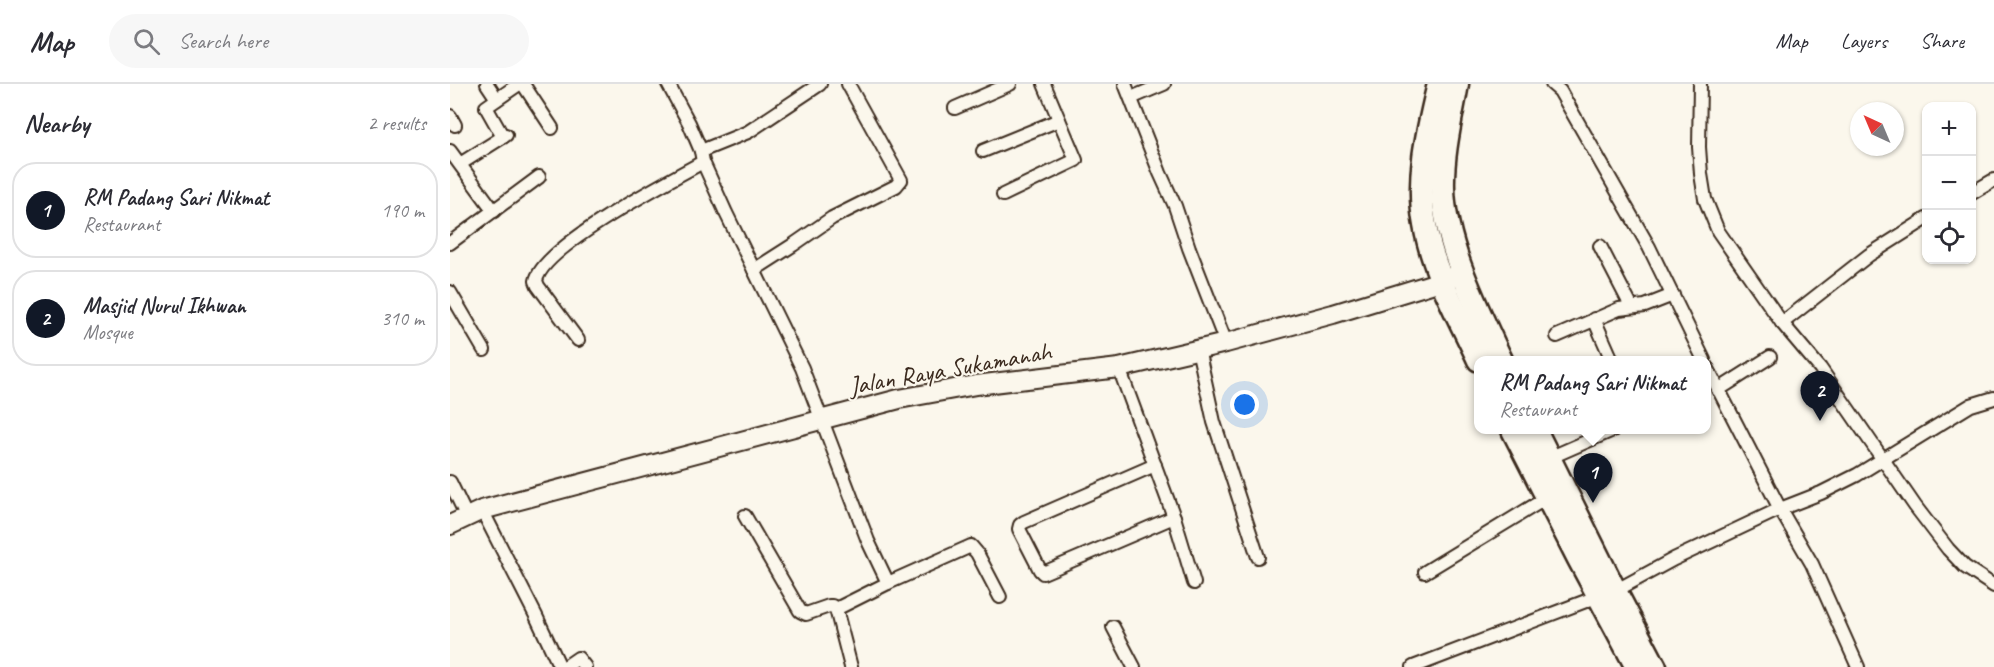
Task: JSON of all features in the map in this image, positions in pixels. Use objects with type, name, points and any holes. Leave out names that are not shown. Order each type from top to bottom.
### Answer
[{"type":"highway","points":[[1439,84],[1424,157],[1422,198],[1425,225],[1431,250],[1452,277],[1499,356]]},
{"type":"highway","points":[[1457,84],[1449,128],[1443,190],[1453,246],[1452,277],[1478,356]]},
{"type":"highway","points":[[1516,434],[1548,497],[1607,594]]},
{"type":"highway","points":[[1537,434],[1639,666]]},
{"type":"street","points":[[488,84],[497,99]]},
{"type":"street","points":[[460,165],[504,136],[486,107],[521,84],[552,128]]},
{"type":"street","points":[[668,84],[689,123],[754,270],[802,368],[868,541],[888,582]]},
{"type":"street","points":[[578,340],[537,286],[536,281],[540,272],[566,245],[702,156],[748,132],[820,84]]},
{"type":"street","points":[[754,270],[832,218],[896,186],[901,180],[848,84]]},
{"type":"street","points":[[955,108],[1010,84]]},
{"type":"street","points":[[1003,195],[1076,160],[1044,84]]},
{"type":"street","points":[[1125,84],[1175,206],[1226,343]]},
{"type":"street","points":[[1131,98],[1164,84]]},
{"type":"street","points":[[1552,84],[1560,91],[1649,247],[1702,356]]},
{"type":"street","points":[[1700,84],[1699,147],[1703,191],[1718,231],[1782,323],[1820,368],[1882,459],[1948,549],[1965,567],[1994,586]]},
{"type":"street","points":[[983,151],[1059,120]]},
{"type":"street","points":[[450,151],[494,211]]},
{"type":"street","points":[[450,243],[539,177]]},
{"type":"street","points":[[1976,190],[1994,180]]},
{"type":"street","points":[[1782,323],[1869,255],[1922,222]]},
{"type":"street","points":[[1599,246],[1631,306]]},
{"type":"street","name":"Jalan Raya Sukamanah","points":[[466,517],[822,418],[899,399],[947,390],[1119,368],[1226,343],[1333,314],[1452,277]]},
{"type":"street","points":[[450,292],[484,350]]},
{"type":"street","points":[[1557,336],[1594,319],[1631,306],[1645,306],[1673,295]]},
{"type":"street","points":[[1594,319],[1610,356]]},
{"type":"street","points":[[1198,349],[1214,422],[1258,557]]},
{"type":"street","points":[[1718,390],[1770,357]]},
{"type":"street","points":[[1119,368],[1174,517],[1194,583]]},
{"type":"street","points":[[1711,375],[1780,509],[1812,564],[1858,667]]},
{"type":"street","points":[[1413,667],[1607,594],[1674,559],[1857,475],[1971,405],[1994,398]]},
{"type":"street","points":[[1549,458],[1602,434]]},
{"type":"street","points":[[1155,465],[1024,522],[1020,525],[1019,530],[1043,573],[1174,517]]},
{"type":"street","points":[[450,482],[466,517],[536,616],[560,667]]},
{"type":"street","points":[[1425,572],[1548,497]]},
{"type":"street","points":[[745,516],[800,612],[806,614],[829,606],[837,609],[852,667]]},
{"type":"street","points":[[837,609],[888,582],[971,546],[1000,597]]},
{"type":"street","points":[[1113,627],[1134,667]]},
{"type":"street","points":[[565,667],[578,658],[585,667]]},
{"type":"place","name":"Masjid Nurul Ikhwan","points":[[1820,421]]},
{"type":"place","name":"RM Padang Sari Nikmat","points":[[1593,503]]}]
